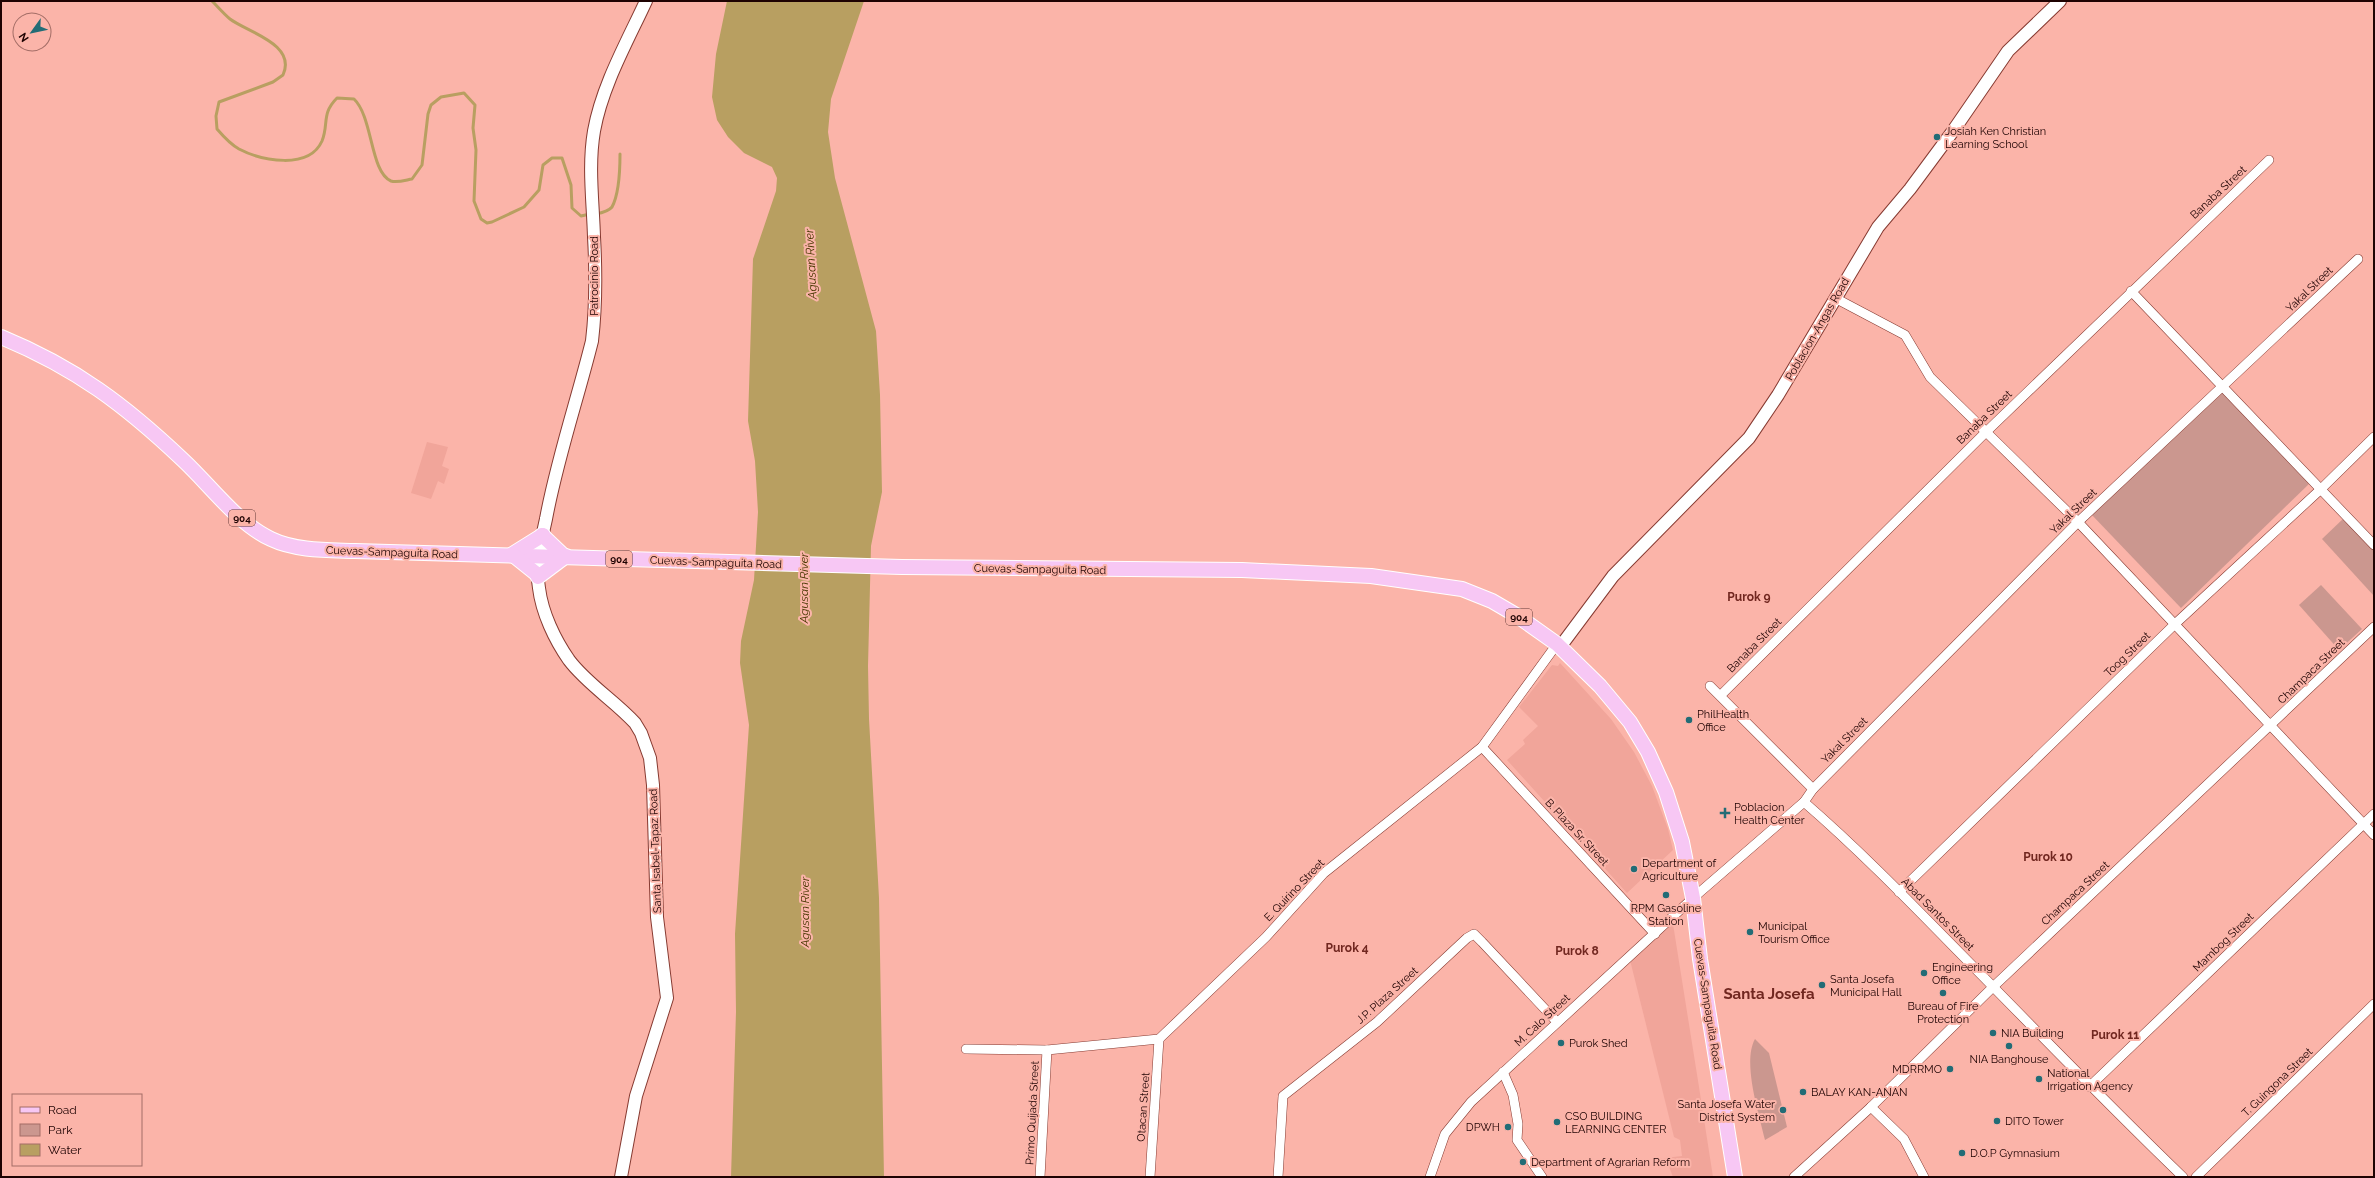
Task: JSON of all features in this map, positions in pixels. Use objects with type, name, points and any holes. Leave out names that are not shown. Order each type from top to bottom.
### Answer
[{"type":"main road","name":"Cuevas-Sampaguita Road","points":[[1,337],[69,370],[114,400],[167,445],[248,524],[278,543],[329,550],[538,555],[700,562],[902,567],[1242,570],[1371,576],[1462,589],[1475,593],[1516,615],[1558,646],[1611,698],[1630,722],[1648,752],[1676,821],[1693,898],[1700,959],[1735,1177]]},
{"type":"main road","points":[[542,535],[565,556],[538,576],[512,555],[542,535]]},
{"type":"street","name":"Patrocinio Road","points":[[538,555],[553,480],[592,341],[594,318],[594,240],[591,163],[594,130],[600,108],[614,70],[646,1]]},
{"type":"street","name":"Poblacion-Angas Road","points":[[1558,646],[1613,576],[1749,438],[1786,382],[1878,227],[1953,131],[2008,51],[2060,1]]},
{"type":"street","name":"Banaba Street","points":[[1721,695],[2131,290],[2268,160]]},
{"type":"street","name":"Yakal Street","points":[[1813,789],[2078,522],[2223,388],[2358,259]]},
{"type":"street","points":[[2131,290],[2374,545]]},
{"type":"street","points":[[1835,298],[1905,334],[1930,377],[2078,522],[2362,825],[2374,835]]},
{"type":"street","name":"Toog Street","points":[[1899,892],[2175,624],[2321,489],[2374,437]]},
{"type":"street","name":"Santa Isabel-Tapaz Road","points":[[538,555],[538,576],[544,610],[565,653],[577,668],[621,708],[634,723],[641,733],[650,758],[657,917],[667,998],[636,1096],[621,1177]]},
{"type":"street","name":"Champaca Street","points":[[1794,1177],[1871,1107],[1993,987],[2270,727],[2374,627]]},
{"type":"street","name":"E. Quirino Street","points":[[1160,1039],[1266,937],[1324,873],[1482,747],[1558,646]]},
{"type":"street","points":[[1693,898],[1804,802],[1813,789],[1721,695],[1710,686]]},
{"type":"street","name":"B. Plaza Sr. Street","points":[[1482,747],[1655,934]]},
{"type":"street","name":"Abad Santos Street","points":[[1804,802],[1899,892],[2089,1087],[2183,1177]]},
{"type":"street","name":"Mambog Street","points":[[2089,1087],[2374,814]]},
{"type":"street","name":"M. Calo Street","points":[[1430,1177],[1445,1134],[1471,1102],[1693,898]]},
{"type":"street","name":"J.P. Plaza Street","points":[[1278,1177],[1283,1096],[1377,1022],[1467,938],[1474,934],[1557,1022]]},
{"type":"street","name":"T. Guingona Street","points":[[2196,1177],[2374,1004]]},
{"type":"street","points":[[966,1049],[1047,1050],[1160,1039]]},
{"type":"street","name":"Otacan Street","points":[[1150,1177],[1160,1039]]},
{"type":"street","name":"Primo Quijada Street","points":[[1040,1177],[1047,1050]]},
{"type":"street","points":[[1503,1072],[1513,1095],[1518,1124],[1517,1140],[1542,1177]]},
{"type":"street","points":[[1871,1107],[1904,1139],[1924,1177]]},
{"type":"shaded area","points":[[427,442],[448,447],[442,466],[449,469],[444,484],[438,481],[431,499],[411,493]]},
{"type":"shaded area","points":[[1560,663],[1611,719],[1634,752],[1652,786],[1668,829],[1673,850],[1627,893],[1507,760],[1525,744],[1523,740],[1538,726],[1519,707],[1552,665],[1558,666]]},
{"type":"shaded area","points":[[1673,924],[1713,1177],[1673,1177],[1668,1164],[1657,1166],[1656,1159],[1682,1156],[1680,1140],[1674,1137],[1630,960]]},
{"type":"green space","points":[[2222,392],[2310,483],[2181,608],[2090,513]]},
{"type":"green space","points":[[2345,517],[2374,548],[2374,596],[2322,539]]},
{"type":"green space","points":[[2321,585],[2362,629],[2339,650],[2299,605]]},
{"type":"green space","points":[[1755,1039],[1769,1053],[1787,1127],[1765,1140],[1751,1074],[1751,1049]]},
{"type":"water","name":"Agusan River","points":[[727,1],[864,1],[831,99],[828,132],[835,178],[876,331],[880,395],[882,492],[871,546],[868,666],[869,719],[879,898],[884,1177],[731,1177],[736,1012],[735,934],[749,725],[740,663],[741,641],[754,580],[758,512],[755,461],[748,421],[753,259],[776,191],[777,178],[772,167],[744,153],[728,137],[717,120],[712,97],[716,54]]},
{"type":"waterway","points":[[212,1],[230,19],[258,34],[277,47],[283,55],[285,64],[283,75],[273,82],[219,102],[216,116],[217,129],[224,137],[239,149],[260,157],[272,159],[296,159],[307,156],[316,150],[322,141],[327,114],[332,104],[337,98],[354,99],[365,118],[375,156],[384,176],[393,182],[412,179],[422,165],[428,114],[431,105],[441,97],[464,93],[475,105],[473,128],[476,150],[474,201],[481,219],[487,223],[492,222],[524,207],[539,190],[543,165],[552,158],[562,158],[571,185],[572,208],[581,216],[590,214]]},
{"type":"waterway","points":[[595,214],[604,212],[612,207],[619,181],[620,154]]},
{"type":"place","name":"Josiah Ken Christian Learning School","points":[[1937,137]]},
{"type":"place","name":"PhilHealth Office","points":[[1689,720]]},
{"type":"place","name":"Poblacion Health Center","points":[[1725,813]]},
{"type":"place","name":"Department of Agriculture","points":[[1634,869]]},
{"type":"place","name":"RPM Gasoline Station","points":[[1666,895]]},
{"type":"place","name":"Municipal Tourism Office","points":[[1750,932]]},
{"type":"place","name":"Engineering Office","points":[[1924,973]]},
{"type":"place","name":"Santa Josefa Municipal Hall","points":[[1822,985]]},
{"type":"place","name":"Bureau of Fire Protection","points":[[1943,993]]},
{"type":"place","name":"NIA Building","points":[[1993,1033]]},
{"type":"place","name":"Purok Shed","points":[[1561,1043]]},
{"type":"place","name":"NIA Banghouse","points":[[2009,1046]]},
{"type":"place","name":"MDRRMO","points":[[1950,1069]]},
{"type":"place","name":"National Irrigation Agency","points":[[2039,1079]]},
{"type":"place","name":"BALAY KAN-ANAN","points":[[1803,1092]]},
{"type":"place","name":"Santa Josefa Water District System","points":[[1783,1110]]},
{"type":"place","name":"DITO Tower","points":[[1997,1121]]},
{"type":"place","name":"CSO BUILDING LEARNING CENTER","points":[[1557,1122]]},
{"type":"place","name":"DPWH","points":[[1508,1127]]},
{"type":"place","name":"D.O.P Gymnasium","points":[[1962,1153]]},
{"type":"place","name":"Department of Agrarian Reform","points":[[1523,1162]]},
{"type":"district","name":"Purok 9","points":[[1749,597]]},
{"type":"district","name":"Purok 10","points":[[2048,857]]},
{"type":"district","name":"Purok 4","points":[[1347,948]]},
{"type":"district","name":"Purok 8","points":[[1577,951]]},
{"type":"district","name":"Santa Josefa","points":[[1769,994]]},
{"type":"district","name":"Purok 11","points":[[2115,1035]]}]
